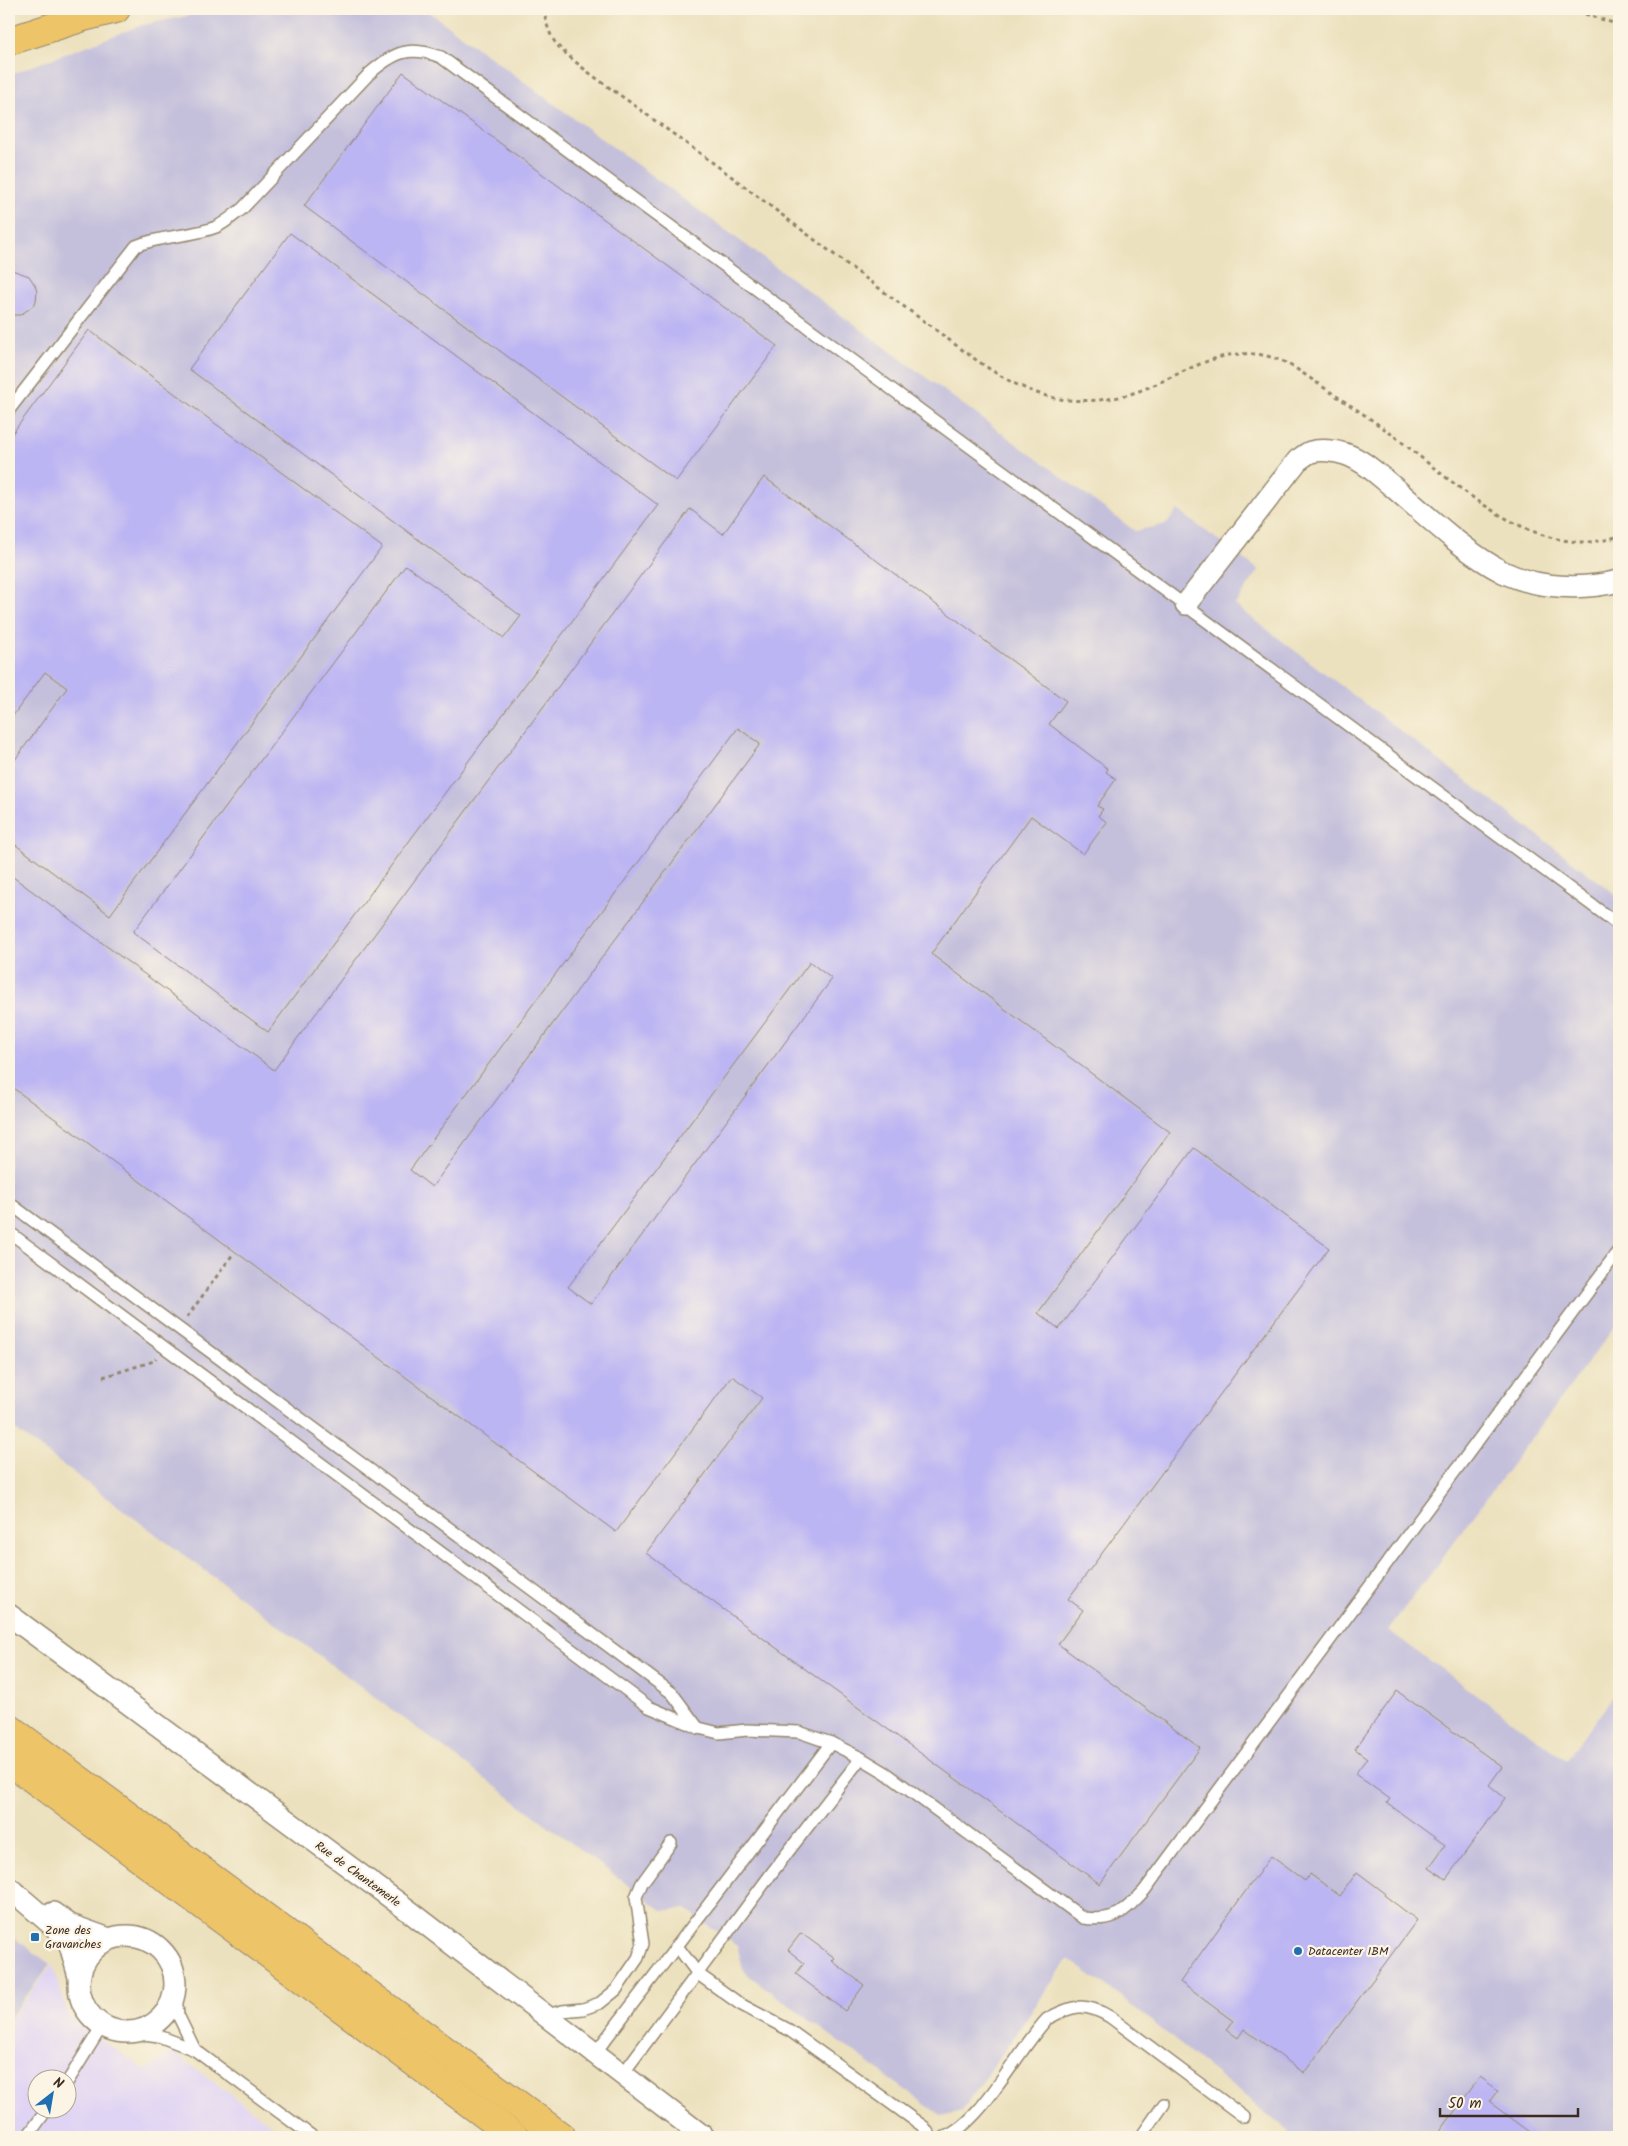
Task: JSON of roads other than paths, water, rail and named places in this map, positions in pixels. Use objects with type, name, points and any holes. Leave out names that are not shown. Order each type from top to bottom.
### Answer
[{"type":"main road","points":[[9,42],[84,16],[116,9]]},
{"type":"main road","points":[[9,1728],[562,2137]]},
{"type":"main road","points":[[9,1761],[515,2137]]},
{"type":"street","points":[[1186,604],[1298,460],[1311,452],[1325,451],[1344,454],[1364,464],[1466,548],[1506,573],[1554,585],[1588,586],[1619,581]]},
{"type":"street","name":"Rue de Chantemerle","points":[[9,1615],[402,1905],[704,2137]]},
{"type":"street","points":[[9,1887],[48,1909],[70,1925],[109,1939]]},
{"type":"street","points":[[9,1887],[64,1935],[70,1945],[79,1978]]},
{"type":"street","points":[[122,1936],[136,1937],[149,1941],[160,1949],[174,1972],[175,1986],[172,2000],[165,2013],[155,2023],[142,2030],[128,2032],[102,2026],[84,2007],[79,1993],[79,1978],[82,1965],[98,1945],[109,1939],[122,1936]]},
{"type":"lane","points":[[9,410],[136,246],[147,241],[200,232],[217,226],[242,209],[369,74],[386,59],[403,51],[426,52],[441,57],[1186,604],[1619,925]]},
{"type":"lane","points":[[9,1203],[672,1693],[699,1728]]},
{"type":"lane","points":[[9,1232],[649,1707],[699,1728],[719,1733],[747,1730],[799,1732],[831,1743],[886,1773],[1083,1918],[1109,1919],[1120,1914],[1144,1891],[1619,1250]]},
{"type":"lane","points":[[595,2053],[831,1743]]},
{"type":"lane","points":[[622,2075],[774,1870],[861,1758]]},
{"type":"lane","points":[[547,2015],[583,2009],[600,2002],[616,1990],[638,1958],[643,1944],[636,1897],[642,1883],[671,1843]]},
{"type":"lane","points":[[678,1946],[698,1974],[740,2004],[790,2030],[924,2127],[931,2137]]},
{"type":"lane","points":[[175,1986],[178,2015],[195,2050]]},
{"type":"lane","points":[[945,2137],[955,2133],[976,2113],[1047,2020],[1062,2011],[1079,2006],[1096,2008],[1110,2017],[1244,2118]]},
{"type":"lane","points":[[76,2068],[102,2026]]},
{"type":"lane","points":[[128,2032],[159,2036],[195,2050],[312,2137]]},
{"type":"lane","points":[[1141,2137],[1164,2104]]},
{"type":"lane","points":[[27,2137],[41,2118]]},
{"type":"place","name":"Zone des Gravanches","points":[[35,1937]]},
{"type":"place","name":"Datacenter IBM","points":[[1298,1951]]}]
